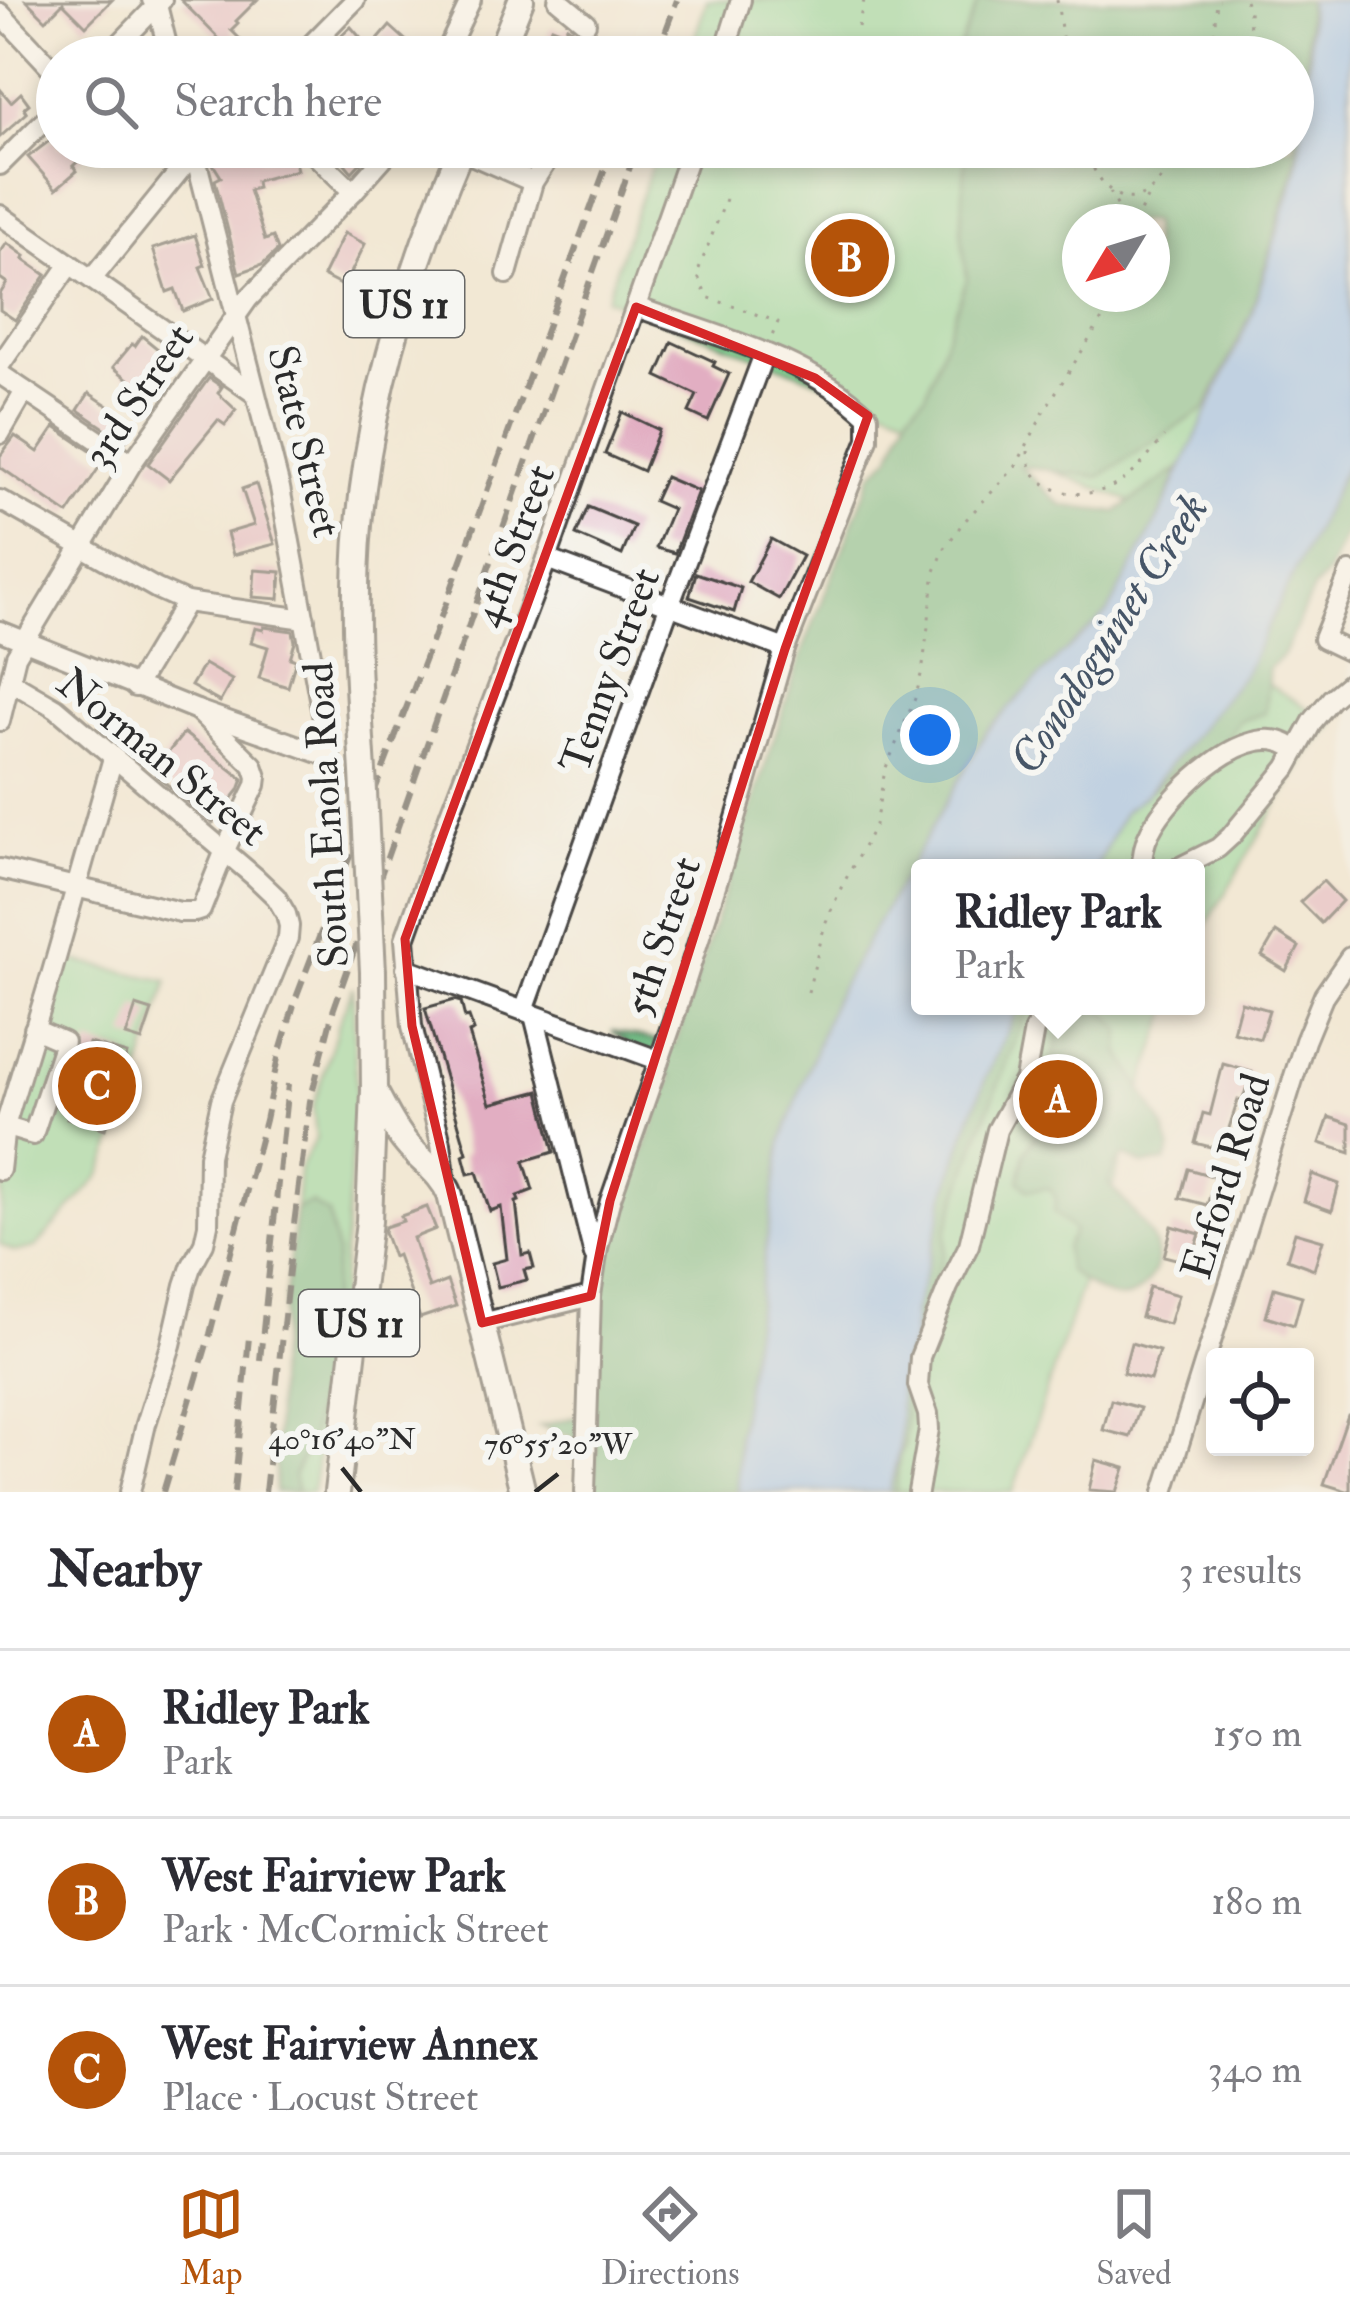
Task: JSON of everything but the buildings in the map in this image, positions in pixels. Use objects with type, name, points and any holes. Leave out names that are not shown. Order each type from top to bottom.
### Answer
[{"type":"main road","points":[[517,10],[532,0]]},
{"type":"main road","name":"South Enola Road","points":[[337,1492],[363,1292],[373,1152],[373,972],[355,627],[358,542],[365,472],[402,309],[452,168]]},
{"type":"main road","points":[[374,1090],[405,1142],[438,1176],[482,1323],[523,1492]]},
{"type":"main road","points":[[373,1152],[438,1176]]},
{"type":"street","points":[[320,36],[355,0]]},
{"type":"street","points":[[453,36],[471,0]]},
{"type":"street","points":[[558,0],[586,23]]},
{"type":"street","points":[[730,36],[741,0]]},
{"type":"street","points":[[126,36],[157,2]]},
{"type":"street","points":[[157,2],[165,36]]},
{"type":"street","points":[[0,13],[36,52]]},
{"type":"street","points":[[0,165],[36,129]]},
{"type":"street","points":[[92,279],[180,168]]},
{"type":"street","name":"State Street","points":[[196,710],[330,757],[292,540],[198,168]]},
{"type":"street","points":[[329,168],[353,192]]},
{"type":"street","name":"3rd Street","points":[[0,721],[16,656],[132,463],[235,315],[374,168]]},
{"type":"street","points":[[503,168],[533,182]]},
{"type":"street","points":[[506,274],[533,182],[542,168]]},
{"type":"street","name":"4th Street","points":[[406,968],[407,931],[548,559],[685,168]]},
{"type":"street","points":[[0,215],[255,394]]},
{"type":"street","points":[[70,264],[0,370],[132,463]]},
{"type":"street","points":[[636,307],[764,354]]},
{"type":"street","name":"5th Street","points":[[585,1492],[591,1296],[610,1202],[723,862],[785,649],[868,439],[868,416],[848,396],[764,354]]},
{"type":"street","name":"Tenny Street","points":[[529,1013],[670,604],[764,354]]},
{"type":"street","points":[[0,434],[25,391]]},
{"type":"street","points":[[0,500],[186,602],[304,619]]},
{"type":"street","points":[[548,559],[785,649]]},
{"type":"street","points":[[1350,572],[1323,639],[1350,652]]},
{"type":"street","points":[[135,687],[186,602]]},
{"type":"street","points":[[0,631],[196,710],[253,765],[257,777],[201,910],[163,908],[0,868]]},
{"type":"street","name":"Norman Street","points":[[10,681],[56,708],[225,850],[276,898],[290,926],[220,1101],[209,1156],[204,1243],[185,1285],[130,1492]]},
{"type":"street","points":[[1196,859],[1231,836],[1287,768],[1312,721],[1350,683]]},
{"type":"street","points":[[1142,859],[1148,834],[1189,782],[1248,742],[1275,738],[1296,751]]},
{"type":"street","points":[[0,1170],[2,1125],[112,758]]},
{"type":"street","name":"Erford Road","points":[[1163,1492],[1305,1041],[1324,995],[1350,957]]},
{"type":"street","points":[[438,1176],[441,1143],[412,1026],[406,968],[658,1060]]},
{"type":"street","points":[[529,1013],[595,1260]]},
{"type":"street","points":[[918,1492],[929,1429],[918,1385],[920,1357],[970,1245],[997,1130],[1025,1079],[1034,1030],[1043,1015]]},
{"type":"street","points":[[2,1125],[33,1135],[64,1042],[34,1029]]},
{"type":"street","points":[[482,1323],[591,1296]]},
{"type":"path","points":[[858,27],[864,0]]},
{"type":"path","points":[[1057,0],[1062,36]]},
{"type":"path","points":[[1214,36],[1218,0]]},
{"type":"path","points":[[1245,0],[1251,36]]},
{"type":"path","points":[[1092,168],[1115,204]]},
{"type":"path","points":[[1144,204],[1166,168]]},
{"type":"path","points":[[1106,188],[1130,198],[1151,189]]},
{"type":"path","points":[[726,199],[697,274],[707,297],[778,322],[764,354]]},
{"type":"path","points":[[808,992],[825,924],[875,825],[885,770],[916,696],[935,572],[945,548],[1010,472],[1107,312]]},
{"type":"path","points":[[1029,443],[1029,466],[1043,484],[1057,491],[1098,494],[1132,475],[1164,436]]},
{"type":"path","points":[[1010,472],[1025,469],[1036,476]]},
{"type":"highlighted area","points":[[636,307],[815,378],[868,416],[785,649],[610,1201],[591,1296],[482,1323],[412,1026],[405,939]]},
{"type":"green space","points":[[707,0],[1309,0],[1310,36],[695,36]]},
{"type":"green space","points":[[979,0],[1307,0],[1307,36],[964,36]]},
{"type":"green space","points":[[651,168],[1297,168],[1251,316],[1161,513],[606,298]]},
{"type":"green space","points":[[965,168],[1294,168],[1250,316],[1206,408],[1099,477],[1020,466],[1063,506],[1116,512],[1179,468],[1161,513],[1108,613],[987,731],[833,1001],[782,1141],[738,1436],[738,1492],[592,1492],[597,1446],[540,1426],[590,1413],[599,1271],[672,1077],[612,1031],[675,1045],[801,655],[872,474],[891,456],[909,411],[926,394],[967,279],[961,230]]},
{"type":"green space","points":[[1350,458],[1350,523],[1283,655],[1269,668],[1265,713],[1239,721],[1218,752],[1186,762],[1146,794],[1246,671]]},
{"type":"green space","points":[[1246,671],[1334,724],[1307,754],[1205,928],[1205,859],[1100,859],[1124,811],[1146,794]]},
{"type":"green space","points":[[60,958],[168,981],[132,1099],[101,1175],[36,1247],[14,1252],[0,1244],[6,1171],[20,1100]]},
{"type":"green space","points":[[353,987],[356,1094],[333,1361],[312,1492],[297,1492],[293,1476],[311,1440],[311,1203],[296,1209],[299,1168],[316,1138],[313,1107]]},
{"type":"green space","points":[[1015,1015],[1025,1015],[981,1129],[947,1230],[944,1255],[913,1340],[913,1313],[970,1119]]},
{"type":"green space","points":[[1016,1015],[1168,1015],[1013,1492],[889,1492],[912,1325]]},
{"type":"green space","points":[[1072,1015],[1108,1015],[1121,1029],[1120,1052],[1163,1125],[1171,1150],[1166,1162],[1143,1165],[1125,1155],[1108,1182],[1143,1224],[1156,1250],[1152,1276],[1127,1297],[1106,1295],[1067,1269],[1065,1247],[1074,1231],[1054,1212],[1056,1198],[1048,1188],[1028,1190],[1019,1180],[1025,1152],[1039,1130],[1039,1099],[1065,1020]]},
{"type":"green space","points":[[311,1203],[328,1214],[337,1254],[311,1440],[293,1476],[297,1492],[275,1492],[276,1368],[296,1209]]},
{"type":"green space","points":[[913,1340],[905,1445],[899,1457],[896,1492],[889,1492],[900,1444],[899,1388]]},
{"type":"water","name":"Conodoguinet Creek","points":[[1309,0],[1350,0],[1350,458],[1246,671],[1146,794],[1124,811],[1100,859],[914,859],[987,731],[1108,613],[1161,513],[1251,316],[1297,168],[1314,168],[1314,36],[1310,36]]},
{"type":"water","points":[[911,864],[911,1015],[1015,1015],[970,1119],[913,1313],[913,1340],[899,1388],[900,1444],[889,1492],[738,1492],[738,1436],[782,1141],[833,1001]]},
{"type":"railway","points":[[664,36],[677,0]]},
{"type":"railway","points":[[163,1492],[210,1334],[297,995],[605,168]]},
{"type":"railway","points":[[265,1492],[310,1101],[333,1011],[630,168]]},
{"type":"railway","points":[[260,1360],[288,1084]]},
{"type":"railway","points":[[234,1492],[249,1337]]},
{"type":"place","name":"West Fairview Park","points":[[850,258]]},
{"type":"place","name":"West Fairview Annex","points":[[97,1086]]},
{"type":"place","name":"Ridley Park","points":[[1058,1099]]}]
